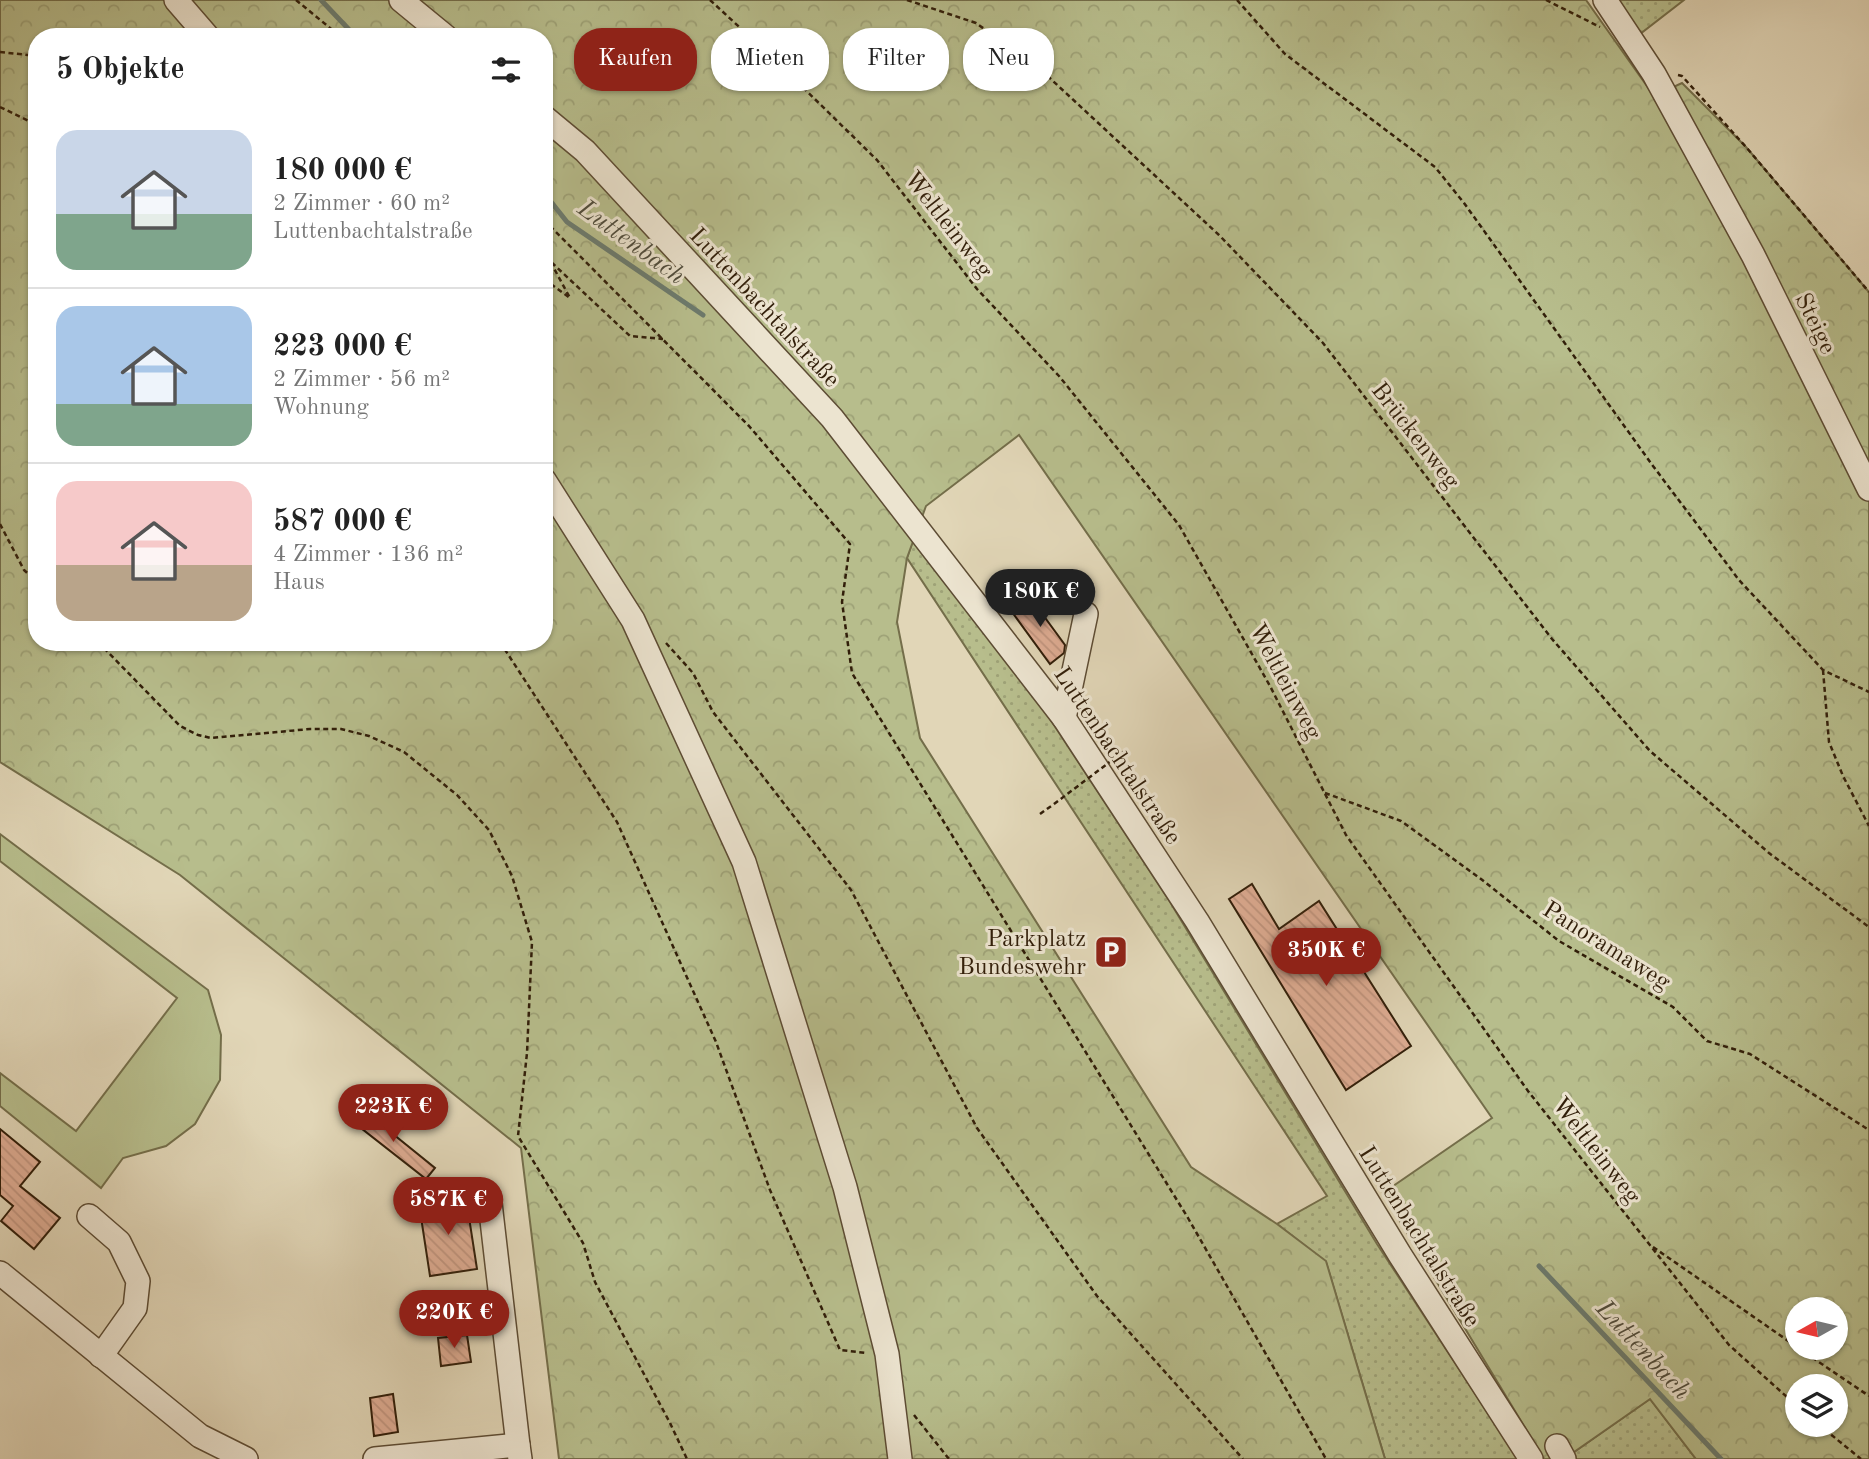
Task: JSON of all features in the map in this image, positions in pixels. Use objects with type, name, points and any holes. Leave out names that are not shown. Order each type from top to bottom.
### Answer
[{"type":"street","points":[[176,0],[200,28]]},
{"type":"street","points":[[401,0],[435,28]]},
{"type":"street","name":"Steige","points":[[1605,0],[1654,74],[1753,255],[1869,489]]},
{"type":"street","name":"Luttenbachtalstraße","points":[[553,124],[585,151],[832,418],[1065,718],[1197,921],[1400,1255],[1531,1459]]},
{"type":"street","points":[[553,494],[633,620],[744,862],[845,1187],[887,1354],[900,1459]]},
{"type":"street","points":[[1065,718],[1086,614]]},
{"type":"street","points":[[375,1459],[519,1452],[490,1203]]},
{"type":"street","points":[[89,1216],[119,1242],[138,1281],[135,1308],[102,1356]]},
{"type":"street","points":[[0,1273],[200,1436],[246,1459]]},
{"type":"path","points":[[296,0],[330,28]]},
{"type":"path","name":"Weltleinweg","points":[[710,0],[877,160],[977,289],[1059,376],[1179,525],[1270,685],[1346,835],[1528,1091],[1729,1345],[1785,1395]]},
{"type":"path","name":"Brückenweg","points":[[907,0],[976,23],[1040,69],[1219,235],[1323,343],[1552,639],[1650,751],[1769,853],[1869,926]]},
{"type":"path","points":[[1237,0],[1285,54],[1435,167],[1464,202],[1653,466],[1739,580],[1823,670],[1869,692]]},
{"type":"path","points":[[1546,0],[1618,37],[1632,39]]},
{"type":"path","points":[[0,51],[28,55]]},
{"type":"path","points":[[1654,74],[1664,72],[1682,76],[1755,157],[1869,292]]},
{"type":"path","points":[[0,107],[28,121]]},
{"type":"path","points":[[553,229],[749,426],[850,544],[842,602],[852,673],[1188,1217],[1326,1459]]},
{"type":"path","points":[[553,264],[630,336],[663,339]]},
{"type":"path","points":[[553,267],[570,298],[553,286]]},
{"type":"path","points":[[0,524],[28,574]]},
{"type":"path","points":[[659,634],[693,673],[713,712],[851,890],[977,1128],[1097,1296],[1242,1459]]},
{"type":"path","points":[[106,651],[180,726],[198,736],[211,738],[310,729],[341,729],[369,736],[404,752],[457,795],[489,830],[512,876],[532,942],[527,1053],[518,1136],[583,1242],[595,1282],[687,1459]]},
{"type":"path","points":[[506,651],[617,822],[716,1042],[770,1190],[840,1350],[887,1354]]},
{"type":"path","points":[[1823,670],[1829,742],[1869,826]]},
{"type":"path","points":[[1041,814],[1127,748]]},
{"type":"path","name":"Panoramaweg","points":[[1325,793],[1401,821],[1559,941],[1673,1007],[1707,1041],[1750,1054],[1869,1130]]},
{"type":"path","points":[[1650,1245],[1785,1338]]},
{"type":"path","points":[[1817,1360],[1869,1396]]},
{"type":"path","points":[[892,1387],[949,1459]]},
{"type":"path","points":[[1834,1437],[1861,1459]]},
{"type":"green space","points":[[0,0],[1586,0],[1654,96],[1682,83],[1746,147],[1869,292],[1869,1459],[1696,1459],[1650,1399],[1564,1459],[1544,1459],[1383,1193],[1492,1118],[1019,435],[926,506],[907,558],[897,622],[920,738],[1191,1167],[1277,1224],[1326,1261],[1385,1459],[559,1459],[521,1148],[180,875],[0,762]]},
{"type":"green space","points":[[1613,0],[1684,0],[1640,34]]},
{"type":"green space","points":[[915,534],[1014,664],[1170,902],[1377,1244],[1518,1459],[1385,1459],[1326,1262],[1277,1224],[1327,1196],[907,558]]},
{"type":"green space","points":[[0,834],[208,990],[221,1035],[220,1080],[195,1124],[166,1146],[123,1158],[101,1188],[0,1106],[0,1073],[76,1131],[177,998],[0,861]]},
{"type":"green space","points":[[1650,1399],[1696,1459],[1564,1459]]},
{"type":"building","points":[[1034,593],[1043,605],[1038,608],[1065,645],[1064,653],[1050,664],[1012,612]]},
{"type":"building","points":[[1252,884],[1279,929],[1319,901],[1411,1046],[1346,1090],[1229,899]]},
{"type":"building","points":[[362,1109],[435,1168],[426,1179],[352,1121]]},
{"type":"building","points":[[0,1129],[40,1162],[20,1186],[60,1218],[34,1249],[1,1221],[13,1206],[0,1195]]},
{"type":"building","points":[[466,1198],[477,1269],[430,1276],[419,1204]]},
{"type":"building","points":[[467,1335],[471,1362],[441,1366],[438,1338]]},
{"type":"building","points":[[393,1394],[398,1432],[374,1436],[370,1398]]},
{"type":"waterway","name":"Luttenbach","points":[[321,0],[347,28]]},
{"type":"waterway","name":"Luttenbach","points":[[553,204],[567,222],[703,315]]},
{"type":"waterway","name":"Luttenbach","points":[[1539,1266],[1721,1459]]},
{"type":"place","name":"Parkplatz Bundeswehr","points":[[1111,952]]}]
